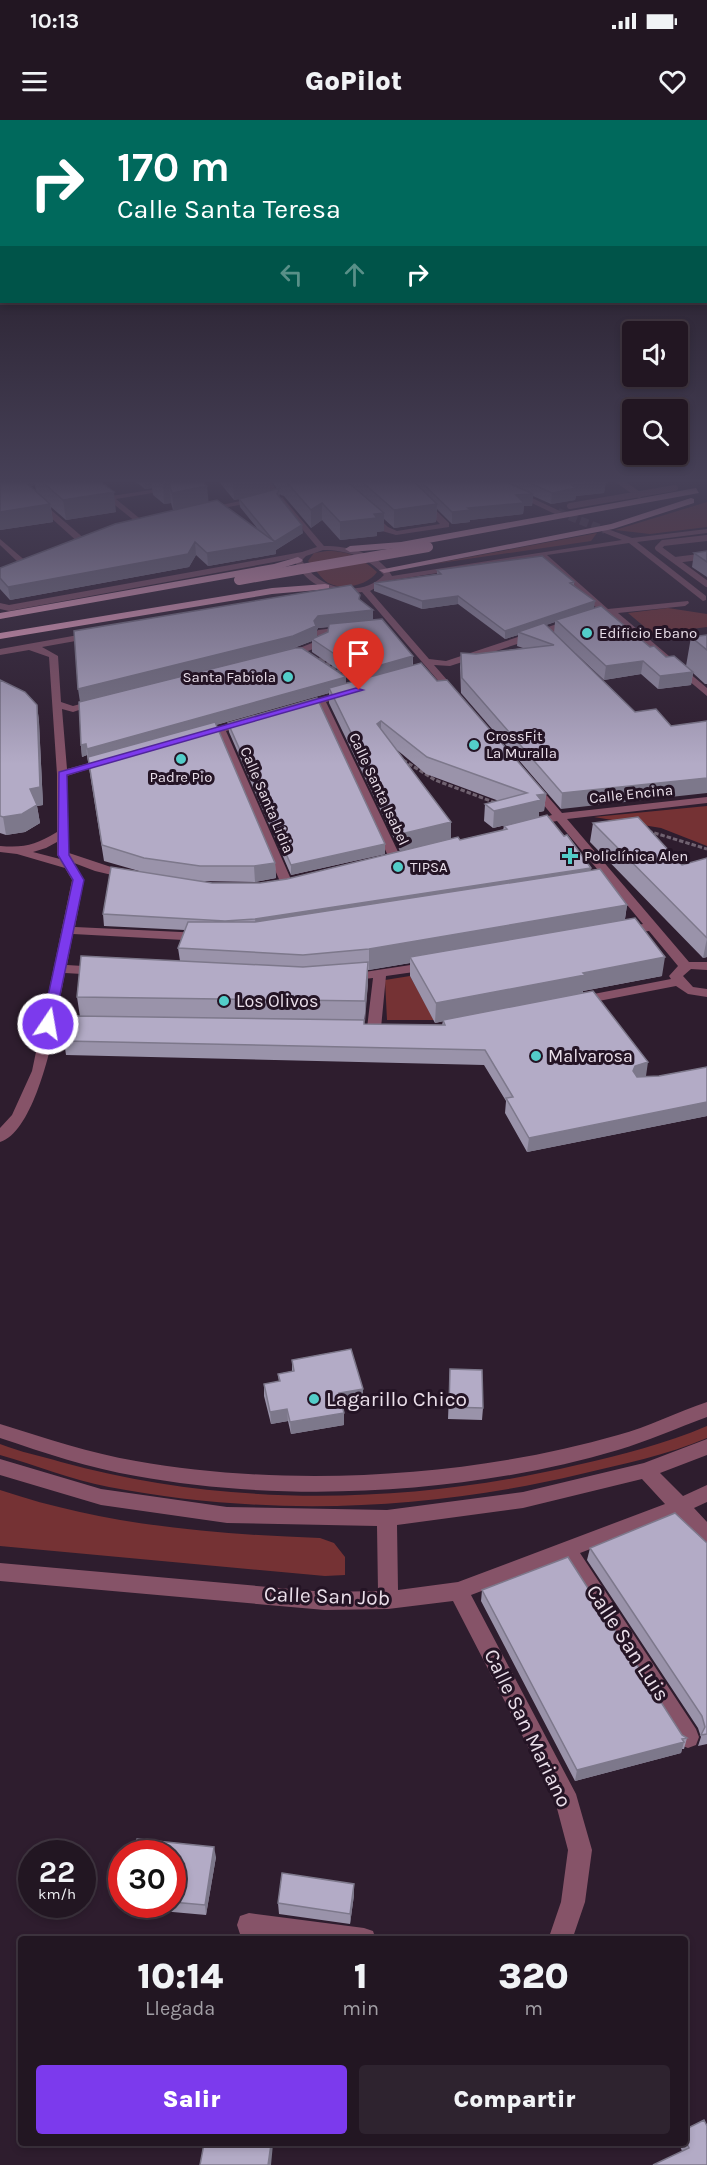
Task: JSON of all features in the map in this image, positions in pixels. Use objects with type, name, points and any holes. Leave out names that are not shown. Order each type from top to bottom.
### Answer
[{"type":"highway","points":[[0,616],[240,573]]},
{"type":"highway","points":[[0,622],[276,573]]},
{"type":"highway","points":[[0,630],[249,586],[307,573]]},
{"type":"highway","points":[[385,575],[392,573]]},
{"type":"highway","points":[[0,636],[272,591],[325,587]]},
{"type":"street","points":[[0,606],[9,608],[207,573]]},
{"type":"street","points":[[308,573],[325,587],[337,590]]},
{"type":"street","points":[[297,600],[337,590],[364,589],[378,585],[385,575],[396,573]]},
{"type":"street","points":[[564,573],[707,693]]},
{"type":"street","points":[[418,674],[429,665],[447,664],[608,611],[685,603],[696,607],[706,601],[671,573]]},
{"type":"street","points":[[364,589],[465,707]]},
{"type":"street","points":[[272,591],[285,596],[279,603]]},
{"type":"street","points":[[0,652],[107,632]]},
{"type":"street","points":[[545,632],[553,640]]},
{"type":"street","points":[[0,1137],[18,1117],[39,1071],[69,930],[70,865],[62,834],[62,774],[53,656],[55,646],[62,641]]},
{"type":"street","points":[[30,646],[53,656]]},
{"type":"street","points":[[292,653],[305,654],[315,660]]},
{"type":"street","points":[[343,680],[362,689]]},
{"type":"street","points":[[287,710],[362,689]]},
{"type":"street","points":[[58,704],[72,708],[110,699]]},
{"type":"street","name":"Calle Santa Isabel","points":[[321,701],[395,858]]},
{"type":"street","points":[[186,739],[254,720]]},
{"type":"street","name":"Calle Santa Lidia","points":[[220,729],[293,882],[274,886]]},
{"type":"street","points":[[62,774],[120,758]]},
{"type":"street","points":[[524,777],[559,817],[606,882],[686,967]]},
{"type":"street","name":"Calle Encina","points":[[515,828],[559,817],[707,800]]},
{"type":"street","points":[[18,851],[42,846],[62,834]]},
{"type":"street","points":[[0,849],[18,851],[86,871],[99,868]]},
{"type":"street","points":[[70,865],[99,868],[143,878]]},
{"type":"street","points":[[615,933],[650,927]]},
{"type":"street","points":[[69,930],[214,937]]},
{"type":"street","points":[[337,979],[380,975],[439,965]]},
{"type":"street","points":[[707,966],[686,967],[678,971],[678,982],[686,989],[707,993]]},
{"type":"street","points":[[60,969],[116,972]]},
{"type":"street","points":[[374,1028],[380,975]]},
{"type":"street","points":[[569,1003],[678,982]]},
{"type":"street","points":[[48,1024],[100,1024]]},
{"type":"street","points":[[0,1431],[113,1466],[236,1481],[385,1483],[524,1465],[625,1441],[707,1409]]},
{"type":"street","points":[[0,1467],[101,1497],[227,1515],[387,1518],[523,1500],[646,1470],[707,1447]]},
{"type":"street","points":[[646,1470],[707,1534]]},
{"type":"street","name":"Calle San Job","points":[[0,1572],[325,1601],[388,1600],[458,1591],[679,1507],[707,1493]]},
{"type":"street","points":[[387,1518],[388,1600]]},
{"type":"street","name":"Calle San Luis","points":[[567,1550],[688,1737]]},
{"type":"street","name":"Calle San Mariano","points":[[458,1591],[565,1794],[580,1850],[573,1902],[561,1936]]},
{"type":"street","points":[[249,1925],[333,1936]]},
{"type":"lane","points":[[693,573],[707,584]]},
{"type":"lane","points":[[383,626],[393,625]]},
{"type":"lane","points":[[292,653],[325,641],[319,633],[351,629]]},
{"type":"path","points":[[307,649],[362,689]]},
{"type":"path","points":[[398,754],[417,770],[460,790],[517,811],[536,823]]},
{"type":"path","points":[[646,831],[657,832],[707,849]]},
{"type":"shaded area","points":[[318,573],[376,573],[362,583],[348,586],[328,583]]},
{"type":"shaded area","points":[[668,608],[707,614],[707,627],[653,634],[628,613]]},
{"type":"shaded area","points":[[707,806],[707,846],[661,828],[594,817]]},
{"type":"shaded area","points":[[410,976],[434,1020],[387,1020],[385,980]]},
{"type":"shaded area","points":[[707,1426],[707,1438],[692,1444],[645,1459],[581,1474],[464,1496],[345,1506],[227,1503],[168,1497],[95,1484],[0,1455],[0,1444],[23,1452],[124,1477],[189,1488],[254,1494],[319,1496],[384,1494],[449,1488],[577,1465],[643,1448]]},
{"type":"shaded area","points":[[0,1490],[79,1512],[158,1526],[239,1534],[320,1538],[334,1543],[345,1557],[345,1575],[325,1576],[0,1546]]},
{"type":"building","points":[[0,573],[82,573],[8,587],[0,578]]},
{"type":"building","points":[[563,573],[574,582],[570,583],[595,601],[505,631],[458,596],[422,601],[374,583],[441,574]]},
{"type":"building","points":[[351,585],[360,595],[359,599],[373,610],[318,616],[314,621],[316,626],[293,636],[78,689],[74,631]]},
{"type":"building","points":[[601,606],[650,647],[654,646],[666,657],[674,656],[693,672],[660,676],[643,661],[606,666],[556,620]]},
{"type":"building","points":[[382,619],[413,656],[360,671],[312,639],[328,632],[329,624]]},
{"type":"building","points":[[544,623],[635,712],[656,709],[671,726],[707,721],[707,778],[562,793],[462,678],[461,653],[476,654],[554,645],[518,632]]},
{"type":"building","points":[[707,635],[707,650],[691,637]]},
{"type":"building","points":[[302,648],[346,677],[87,749],[86,744],[81,745],[79,702]]},
{"type":"building","points":[[421,663],[437,681],[447,680],[546,794],[537,795],[541,800],[494,811],[485,804],[527,793],[427,757],[381,721],[377,724],[451,822],[401,834],[329,688]]},
{"type":"building","points":[[0,680],[25,692],[37,705],[40,787],[30,789],[37,805],[22,814],[3,817],[0,816]]},
{"type":"building","points":[[317,698],[385,844],[291,865],[228,723]]},
{"type":"building","points":[[215,722],[275,863],[254,866],[200,866],[144,858],[102,845],[88,757]]},
{"type":"building","points":[[547,815],[564,836],[567,835],[591,868],[255,919],[225,921],[103,914],[111,867],[212,883],[260,883],[287,879],[458,837],[460,840],[507,829],[504,826]]},
{"type":"building","points":[[638,817],[682,865],[707,858],[707,938],[593,823]]},
{"type":"building","points":[[600,869],[627,905],[369,949],[303,955],[178,948],[188,922],[255,922]]},
{"type":"building","points":[[635,918],[665,957],[583,973],[585,975],[436,1003],[410,957]]},
{"type":"building","points":[[81,956],[303,967],[368,962],[365,1001],[77,997]]},
{"type":"building","points":[[593,991],[648,1062],[635,1066],[633,1071],[637,1077],[659,1076],[707,1067],[707,1102],[529,1138],[506,1098],[513,1097],[485,1050],[64,1041],[72,1020],[76,1020],[76,1016],[364,1020],[364,1024],[445,1025],[443,1020]]},
{"type":"building","name":"Lagarillo Chico","points":[[351,1349],[363,1389],[339,1393],[344,1413],[290,1422],[287,1409],[270,1412],[264,1384],[280,1381],[278,1374],[294,1371],[292,1360]]},
{"type":"building","points":[[450,1369],[482,1370],[483,1408],[449,1407]]},
{"type":"building","points":[[675,1513],[707,1543],[707,1734],[701,1735],[705,1727],[702,1716],[590,1548]]},
{"type":"building","points":[[568,1557],[682,1735],[687,1738],[682,1739],[684,1742],[577,1770],[482,1590]]},
{"type":"building","points":[[186,1844],[214,1847],[205,1905],[186,1903]]},
{"type":"building","points":[[282,1873],[354,1884],[350,1914],[278,1903]]},
{"type":"building","points":[[704,2120],[707,2126],[707,2165],[653,2165],[689,2148],[688,2128]]},
{"type":"building","points":[[204,2146],[271,2146],[268,2165],[200,2165]]},
{"type":"place","name":"Edificio Ebano","points":[[587,633]]},
{"type":"place","name":"Santa Fabiola","points":[[288,677]]},
{"type":"place","name":"CrossFit La Muralla","points":[[474,745]]},
{"type":"place","name":"Padre Pio","points":[[181,759]]},
{"type":"place","name":"Policlínica Alen","points":[[570,856]]},
{"type":"place","name":"TIPSA","points":[[398,867]]},
{"type":"place","name":"Los Olivos","points":[[224,1001]]},
{"type":"place","name":"Malvarosa","points":[[536,1056]]},
{"type":"place","name":"Lagarillo Chico","points":[[314,1399]]},
{"type":"route","points":[[48,1024],[78,880],[78,876],[63,855],[62,774],[359,690]]}]
